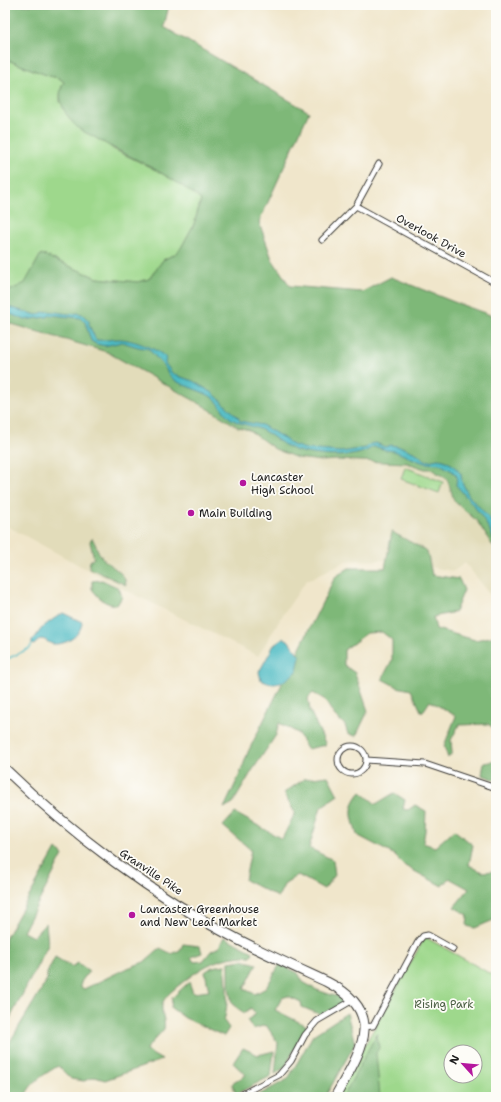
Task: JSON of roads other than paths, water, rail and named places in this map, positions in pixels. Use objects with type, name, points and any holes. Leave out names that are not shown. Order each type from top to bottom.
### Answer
[{"type":"highway","name":"Granville Pike","points":[[5,769],[41,803],[140,880],[236,939],[338,987],[353,1000],[361,1012],[364,1027],[363,1040],[359,1054],[335,1097]]},
{"type":"street","points":[[322,240],[356,206],[379,164]]},
{"type":"street","name":"Overlook Drive","points":[[356,206],[496,283]]},
{"type":"street","points":[[357,746],[365,754],[366,760],[362,770],[352,774],[346,773],[342,770],[338,766],[337,760],[341,750],[346,747],[357,746]]},
{"type":"street","points":[[366,760],[425,764],[496,788]]},
{"type":"street","points":[[364,1027],[373,1026],[422,936],[428,935],[453,949]]},
{"type":"street","points":[[236,1097],[279,1075],[291,1061],[305,1036],[314,1024],[353,1000]]},
{"type":"water","points":[[5,306],[37,315],[47,311],[67,314],[82,314],[89,321],[89,325],[96,340],[124,339],[157,351],[166,358],[165,363],[172,373],[193,381],[213,393],[238,417],[240,421],[262,425],[293,445],[306,449],[341,452],[366,448],[370,444],[376,443],[385,447],[391,445],[402,447],[418,454],[423,459],[428,461],[438,459],[444,460],[453,465],[461,474],[462,482],[469,496],[493,523],[496,533],[496,546],[484,520],[456,485],[457,476],[452,471],[440,464],[424,463],[394,451],[377,447],[372,447],[356,454],[344,456],[319,455],[298,451],[286,446],[262,430],[242,424],[230,418],[213,398],[175,381],[149,349],[122,342],[105,346],[96,344],[91,341],[85,322],[80,318],[51,315],[47,317],[25,320],[5,312]]},
{"type":"water","points":[[63,613],[82,622],[79,631],[72,639],[63,643],[52,644],[41,639],[34,645],[32,644],[32,641],[43,627]]},
{"type":"water","points":[[284,638],[288,640],[300,656],[297,671],[285,681],[280,683],[267,683],[261,680],[259,672],[274,645]]},
{"type":"waterway","points":[[5,660],[30,648],[32,644]]},
{"type":"place","name":"Lancaster High School","points":[[243,483]]},
{"type":"place","name":"Main Building","points":[[191,513]]},
{"type":"place","name":"Lancaster Greenhouse and New Leaf Market","points":[[132,915]]},
{"type":"park label","name":"Rising Park","points":[[444,1004]]}]
